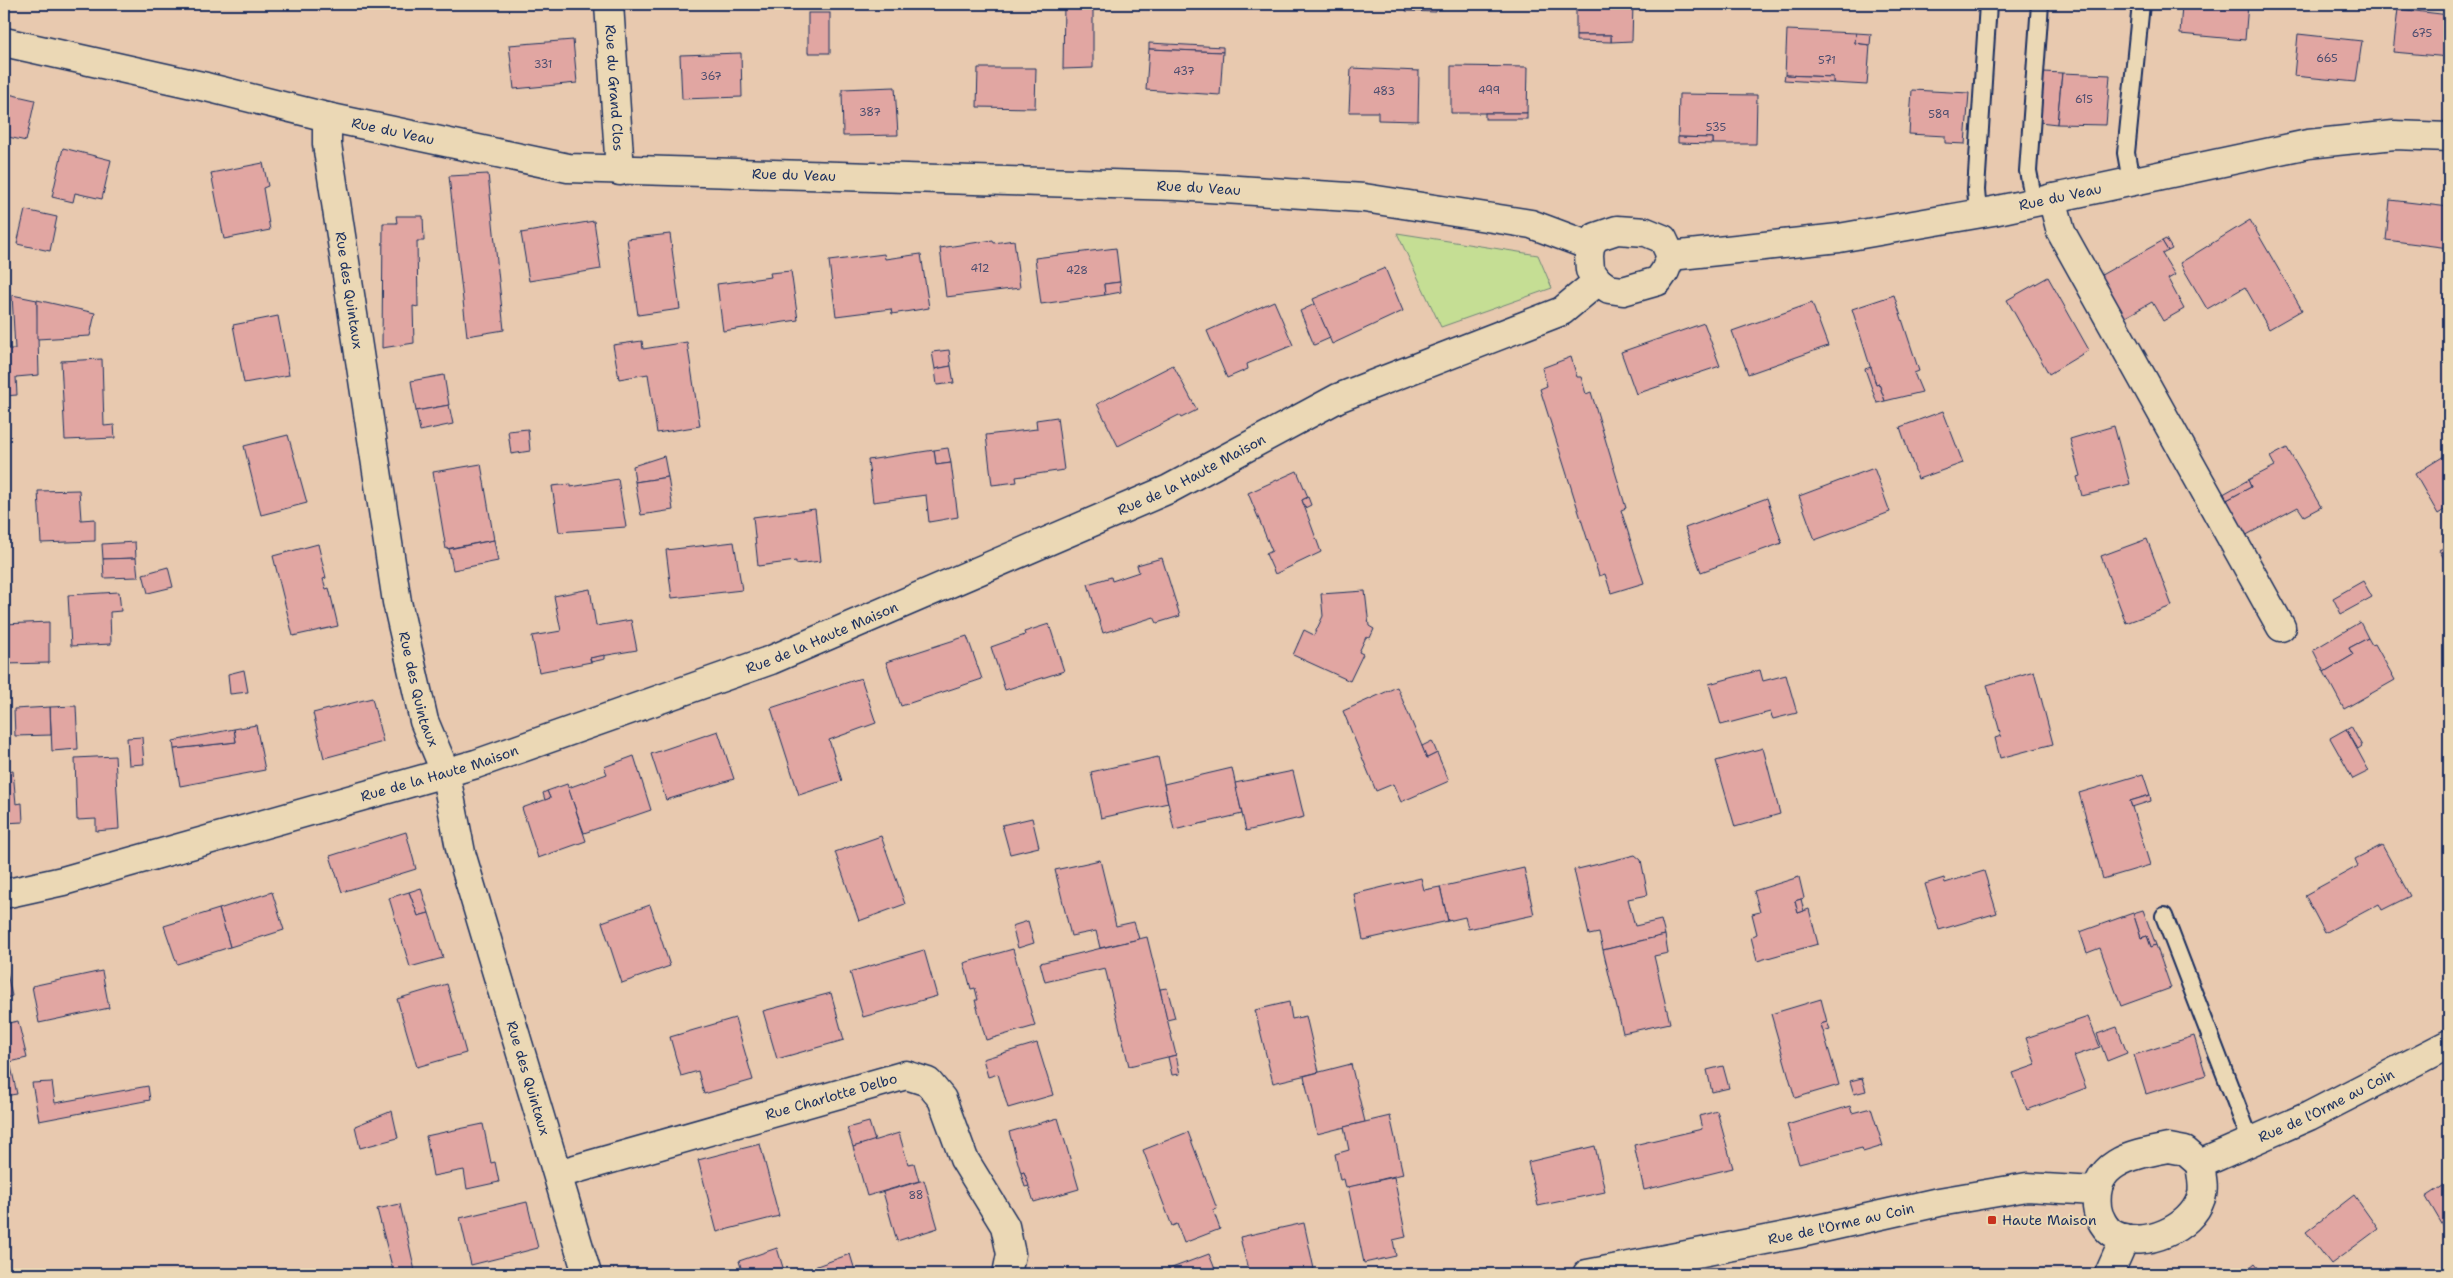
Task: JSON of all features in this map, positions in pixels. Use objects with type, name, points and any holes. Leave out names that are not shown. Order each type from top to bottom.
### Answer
[{"type":"street","name":"Rue du Grand Clos","points":[[609,4],[620,171]]},
{"type":"street","name":"Rue du Veau","points":[[4,42],[327,117],[568,168],[1177,186],[1364,198],[1531,224],[1590,246]]},
{"type":"street","name":"Rue des Quintaux","points":[[327,117],[327,144],[397,602],[424,721],[445,771],[461,853],[558,1174],[586,1274]]},
{"type":"street","name":"Rue du Veau","points":[[1671,256],[1838,238],[1978,213],[2308,144],[2394,135],[2449,137]]},
{"type":"street","points":[[2043,200],[2282,627]]},
{"type":"street","points":[[1617,230],[1646,232],[1663,239],[1671,256],[1665,271],[1658,281],[1623,291],[1609,289],[1598,281],[1590,270],[1590,246],[1596,238],[1617,230]]},
{"type":"street","name":"Rue de la Haute Maison","points":[[4,894],[63,881],[445,771],[476,764],[771,660],[1169,489],[1338,398],[1562,311],[1598,281]]},
{"type":"street","name":"Rue de l'Orme au Coin","points":[[2200,1164],[2308,1116],[2449,1044]]},
{"type":"street","name":"Rue Charlotte Delbo","points":[[558,1174],[906,1075],[928,1082],[942,1099],[964,1159],[1005,1226],[1011,1254],[1007,1274]]},
{"type":"street","points":[[2169,1148],[2185,1151],[2200,1164],[2202,1197],[2187,1220],[2174,1228],[2150,1238],[2135,1240],[2113,1234],[2104,1225],[2097,1211],[2095,1191],[2109,1169],[2121,1159],[2169,1148]]},
{"type":"street","name":"Rue de l'Orme au Coin","points":[[1587,1274],[1796,1234],[1939,1202],[2027,1187],[2095,1191]]},
{"type":"street","points":[[2109,1274],[2125,1238]]},
{"type":"lane","points":[[1978,213],[1976,190],[1988,4]]},
{"type":"lane","points":[[2040,4],[2028,171],[2043,200]]},
{"type":"lane","points":[[2131,181],[2126,153],[2141,4]]},
{"type":"lane","points":[[2164,916],[2251,1142]]},
{"type":"green space","points":[[1397,233],[1538,255],[1552,288],[1441,327]]},
{"type":"building","points":[[473,4],[496,4],[473,7]]},
{"type":"building","points":[[1064,4],[1093,4],[1093,68],[1063,69]]},
{"type":"building","points":[[1406,4],[1437,4],[1436,12],[1406,11]]},
{"type":"building","points":[[1576,4],[1633,4],[1632,41],[1611,42],[1611,35],[1576,35]]},
{"type":"building","points":[[2182,4],[2248,4],[2245,40],[2180,34]]},
{"type":"building","points":[[2398,9],[2449,15],[2449,57],[2393,52]]},
{"type":"building","points":[[808,13],[830,13],[830,53],[808,53]]},
{"type":"building","points":[[1787,30],[1856,33],[1855,43],[1870,45],[1867,85],[1833,83],[1833,77],[1785,75]]},
{"type":"building","points":[[1856,33],[1871,34],[1870,45],[1855,43]]},
{"type":"building","points":[[2298,34],[2362,41],[2356,82],[2294,76]]},
{"type":"building","points":[[1576,35],[1611,35],[1611,42],[1576,41]]},
{"type":"building","points":[[573,40],[577,83],[514,89],[509,45]]},
{"type":"building","points":[[1149,43],[1223,47],[1223,52],[1149,49]]},
{"type":"building","points":[[1149,49],[1223,52],[1220,95],[1146,90]]},
{"type":"building","points":[[741,53],[742,97],[682,99],[680,55]]},
{"type":"building","points":[[1451,66],[1528,67],[1527,113],[1451,113]]},
{"type":"building","points":[[978,68],[1036,68],[1035,108],[977,107]]},
{"type":"building","points":[[1351,68],[1419,71],[1418,121],[1378,120],[1378,112],[1349,112]]},
{"type":"building","points":[[2044,72],[2062,73],[2057,124],[2039,122]]},
{"type":"building","points":[[2062,73],[2110,75],[2106,125],[2057,124]]},
{"type":"building","points":[[1785,75],[1833,77],[1833,83],[1784,80]]},
{"type":"building","points":[[895,87],[898,135],[843,136],[842,89]]},
{"type":"building","points":[[1912,90],[1969,93],[1965,144],[1945,143],[1945,136],[1909,134]]},
{"type":"building","points":[[4,93],[35,100],[26,141],[4,136]]},
{"type":"building","points":[[1679,94],[1757,95],[1756,144],[1713,144],[1713,138],[1678,137]]},
{"type":"building","points":[[1485,113],[1527,113],[1527,119],[1485,119]]},
{"type":"building","points":[[1678,137],[1713,138],[1713,144],[1678,143]]},
{"type":"building","points":[[63,148],[111,160],[102,199],[75,193],[73,202],[52,197]]},
{"type":"building","points":[[263,163],[268,186],[263,188],[270,230],[224,239],[211,173]]},
{"type":"building","points":[[488,174],[504,330],[467,336],[449,176]]},
{"type":"building","points":[[2390,200],[2449,207],[2449,248],[2386,240]]},
{"type":"building","points":[[25,210],[57,217],[50,251],[17,244]]},
{"type":"building","points":[[396,216],[423,216],[424,241],[417,241],[418,307],[413,306],[414,343],[382,348],[383,223],[397,223]]},
{"type":"building","points":[[2250,220],[2302,310],[2269,329],[2245,287],[2207,309],[2180,263]]},
{"type":"building","points":[[594,221],[601,269],[529,281],[521,233]]},
{"type":"building","points":[[670,234],[680,309],[638,315],[627,239]]},
{"type":"building","points":[[2166,239],[2172,249],[2168,251],[2162,241]]},
{"type":"building","points":[[993,240],[994,243],[1014,240],[1020,288],[946,297],[940,248]]},
{"type":"building","points":[[2162,241],[2168,251],[2162,254],[2175,275],[2168,279],[2184,309],[2163,321],[2152,302],[2120,320],[2096,278]]},
{"type":"building","points":[[1116,248],[1120,282],[1104,284],[1105,295],[1041,304],[1035,258]]},
{"type":"building","points":[[884,254],[885,259],[921,254],[929,308],[892,314],[891,309],[836,316],[829,261]]},
{"type":"building","points":[[1385,268],[1403,311],[1332,344],[1313,299]]},
{"type":"building","points":[[791,271],[798,320],[723,331],[717,284],[771,277],[770,273]]},
{"type":"building","points":[[2048,277],[2089,350],[2049,374],[2007,300]]},
{"type":"building","points":[[1120,282],[1121,292],[1105,295],[1104,284]]},
{"type":"building","points":[[2449,291],[2449,304],[2443,298]]},
{"type":"building","points":[[12,295],[37,300],[39,375],[16,377],[17,395],[4,396],[4,349],[15,349]]},
{"type":"building","points":[[1894,295],[1919,371],[1914,373],[1922,392],[1885,401],[1879,384],[1876,385],[1852,309]]},
{"type":"building","points":[[37,300],[95,313],[90,336],[37,339]]},
{"type":"building","points":[[1274,301],[1293,345],[1247,364],[1248,369],[1227,378],[1207,331]]},
{"type":"building","points":[[1812,303],[1828,346],[1748,374],[1732,331]]},
{"type":"building","points":[[1315,304],[1330,338],[1314,345],[1300,311]]},
{"type":"building","points":[[278,316],[289,375],[244,383],[233,325]]},
{"type":"building","points":[[1704,323],[1720,366],[1636,394],[1621,352]]},
{"type":"building","points":[[642,341],[643,349],[687,342],[700,426],[657,433],[648,374],[619,379],[613,345]]},
{"type":"building","points":[[949,350],[951,366],[935,369],[932,352]]},
{"type":"building","points":[[1571,357],[1577,377],[1581,377],[1586,394],[1591,392],[1626,508],[1621,510],[1644,583],[1611,593],[1605,574],[1599,576],[1540,389],[1547,386],[1542,368]]},
{"type":"building","points":[[102,359],[104,426],[114,425],[115,438],[65,440],[61,361]]},
{"type":"building","points":[[1173,365],[1197,410],[1181,418],[1179,415],[1118,446],[1097,404]]},
{"type":"building","points":[[951,366],[954,383],[937,385],[935,369]]},
{"type":"building","points":[[1871,367],[1876,385],[1879,384],[1885,401],[1877,403],[1865,369]]},
{"type":"building","points":[[444,375],[449,405],[416,411],[411,381]]},
{"type":"building","points":[[449,405],[453,424],[420,431],[416,411]]},
{"type":"building","points":[[1943,411],[1963,463],[1918,479],[1900,427]]},
{"type":"building","points":[[1057,417],[1064,470],[1016,477],[1017,482],[992,485],[986,435],[1037,429],[1036,420]]},
{"type":"building","points":[[2114,426],[2130,484],[2082,496],[2077,477],[2080,476],[2070,439]]},
{"type":"building","points":[[528,429],[530,451],[511,454],[508,431]]},
{"type":"building","points":[[288,435],[307,503],[261,515],[244,446]]},
{"type":"building","points":[[948,448],[951,463],[936,465],[934,450]]},
{"type":"building","points":[[2287,448],[2321,507],[2304,516],[2298,507],[2241,538],[2221,503],[2251,487],[2248,480],[2275,466],[2270,457]]},
{"type":"building","points":[[934,450],[936,465],[951,463],[958,517],[929,522],[926,495],[873,502],[868,460]]},
{"type":"building","points":[[2449,453],[2449,507],[2438,514],[2415,474]]},
{"type":"building","points":[[664,456],[668,477],[635,482],[633,466]]},
{"type":"building","points":[[481,464],[494,540],[446,549],[433,472]]},
{"type":"building","points":[[1874,468],[1890,512],[1815,540],[1799,496]]},
{"type":"building","points":[[1297,471],[1308,497],[1302,500],[1321,552],[1275,574],[1266,554],[1272,551],[1248,493]]},
{"type":"building","points":[[668,477],[673,510],[641,515],[635,482]]},
{"type":"building","points":[[618,479],[626,527],[559,532],[552,486],[571,484],[571,487]]},
{"type":"building","points":[[2248,480],[2251,487],[2221,503],[2218,497]]},
{"type":"building","points":[[79,490],[81,520],[95,519],[95,541],[41,543],[38,491]]},
{"type":"building","points":[[1308,497],[1311,505],[1305,508],[1302,500]]},
{"type":"building","points":[[1767,498],[1782,543],[1701,572],[1685,528]]},
{"type":"building","points":[[815,509],[821,561],[796,564],[796,561],[758,566],[753,517]]},
{"type":"building","points":[[2147,539],[2172,606],[2126,623],[2101,556]]},
{"type":"building","points":[[494,540],[498,561],[453,570],[449,549]]},
{"type":"building","points":[[135,542],[136,558],[103,559],[102,544]]},
{"type":"building","points":[[734,542],[742,590],[672,598],[666,550]]},
{"type":"building","points":[[318,544],[326,578],[323,579],[326,589],[329,588],[338,626],[293,636],[273,556]]},
{"type":"building","points":[[2449,545],[2449,567],[2439,550]]},
{"type":"building","points":[[136,558],[138,577],[104,578],[103,559]]},
{"type":"building","points":[[1162,558],[1180,616],[1157,623],[1154,617],[1103,633],[1088,584],[1111,577],[1112,581],[1139,572],[1137,565]]},
{"type":"building","points":[[168,567],[173,587],[148,593],[143,574]]},
{"type":"building","points":[[2363,581],[2372,597],[2341,614],[2333,598]]},
{"type":"building","points":[[590,589],[596,626],[631,620],[637,650],[590,658],[591,662],[539,672],[532,636],[561,631],[554,596]]},
{"type":"building","points":[[1365,591],[1369,626],[1374,629],[1370,638],[1366,637],[1359,652],[1363,654],[1350,681],[1293,655],[1304,630],[1314,635],[1323,616],[1321,594]]},
{"type":"building","points":[[119,592],[121,611],[110,612],[111,644],[71,646],[68,595]]},
{"type":"building","points":[[49,622],[49,663],[4,664],[4,624]]},
{"type":"building","points":[[2360,622],[2368,638],[2349,648],[2353,655],[2324,672],[2313,650]]},
{"type":"building","points":[[1049,624],[1064,671],[1005,690],[991,647],[1025,635],[1024,632]]},
{"type":"building","points":[[967,636],[982,679],[901,706],[886,662]]},
{"type":"building","points":[[2368,638],[2372,645],[2375,644],[2395,680],[2344,709],[2324,672],[2353,655],[2349,648]]},
{"type":"building","points":[[605,655],[605,659],[591,662],[590,658]]},
{"type":"building","points":[[244,670],[248,692],[230,694],[228,674]]},
{"type":"building","points":[[1760,670],[1763,681],[1786,675],[1797,713],[1773,719],[1770,712],[1721,725],[1709,684]]},
{"type":"building","points":[[2034,671],[2053,744],[2000,758],[1995,738],[2001,736],[1987,685]]},
{"type":"building","points":[[861,678],[876,723],[829,740],[842,781],[799,795],[771,708]]},
{"type":"building","points":[[1397,687],[1427,758],[1437,753],[1449,781],[1401,802],[1393,784],[1376,791],[1343,711]]},
{"type":"building","points":[[372,698],[383,742],[324,758],[313,713]]},
{"type":"building","points":[[76,706],[78,749],[52,751],[50,707]]},
{"type":"building","points":[[50,707],[51,735],[15,736],[14,709]]},
{"type":"building","points":[[256,725],[265,770],[180,786],[174,749],[236,742],[234,729]]},
{"type":"building","points":[[2351,726],[2362,746],[2358,749],[2346,729]]},
{"type":"building","points":[[234,729],[236,742],[174,749],[173,741]]},
{"type":"building","points":[[2346,729],[2369,771],[2353,779],[2330,738]]},
{"type":"building","points":[[718,731],[734,779],[666,800],[651,754]]},
{"type":"building","points":[[142,737],[144,764],[129,765],[127,738]]},
{"type":"building","points":[[1432,741],[1437,753],[1427,758],[1422,746]]},
{"type":"building","points":[[1763,748],[1780,814],[1735,827],[1716,761]]},
{"type":"building","points":[[115,756],[119,829],[96,831],[96,819],[77,820],[75,758]]},
{"type":"building","points":[[634,756],[651,810],[584,833],[568,788],[607,774],[604,767]]},
{"type":"building","points":[[1158,757],[1168,803],[1101,818],[1091,772]]},
{"type":"building","points":[[1232,768],[1242,814],[1174,830],[1164,784]]},
{"type":"building","points":[[13,771],[16,804],[22,803],[23,822],[4,823],[4,772]]},
{"type":"building","points":[[1293,771],[1304,817],[1246,831],[1235,783]]},
{"type":"building","points":[[2143,774],[2150,795],[2130,801],[2150,865],[2103,879],[2079,793]]},
{"type":"building","points":[[567,784],[586,841],[538,858],[522,808],[550,798],[547,791]]},
{"type":"building","points":[[547,791],[550,798],[545,800],[543,793]]},
{"type":"building","points":[[2150,795],[2151,801],[2132,807],[2130,801]]},
{"type":"building","points":[[1032,818],[1039,847],[1010,854],[1002,825]]},
{"type":"building","points":[[406,832],[416,869],[342,892],[330,856]]},
{"type":"building","points":[[881,836],[905,904],[859,921],[835,852]]},
{"type":"building","points":[[2382,845],[2410,896],[2382,910],[2379,904],[2325,933],[2305,895],[2358,866],[2355,859]]},
{"type":"building","points":[[1635,855],[1641,860],[1648,895],[1628,899],[1635,926],[1661,920],[1665,935],[1603,950],[1599,933],[1589,935],[1574,870]]},
{"type":"building","points":[[1100,860],[1116,926],[1134,922],[1139,939],[1100,948],[1096,931],[1071,936],[1055,870]]},
{"type":"building","points":[[1524,868],[1534,915],[1468,929],[1465,917],[1448,921],[1440,887]]},
{"type":"building","points":[[1984,871],[1997,913],[1939,930],[1925,884],[1944,878],[1945,883]]},
{"type":"building","points":[[1799,877],[1804,898],[1795,901],[1798,913],[1809,909],[1818,944],[1757,961],[1751,937],[1757,934],[1752,914],[1760,912],[1754,891]]},
{"type":"building","points":[[1421,878],[1424,890],[1440,887],[1448,921],[1363,940],[1354,894]]},
{"type":"building","points":[[421,888],[429,913],[418,916],[409,892]]},
{"type":"building","points":[[272,892],[284,930],[230,947],[219,909]]},
{"type":"building","points":[[409,892],[418,916],[429,913],[443,958],[410,967],[389,898]]},
{"type":"building","points":[[1801,899],[1804,911],[1798,913],[1795,901]]},
{"type":"building","points":[[650,905],[670,966],[622,983],[602,922]]},
{"type":"building","points":[[219,909],[230,947],[177,964],[164,926]]},
{"type":"building","points":[[2143,910],[2156,945],[2151,947],[2147,936],[2141,938],[2133,913]]},
{"type":"building","points":[[2133,913],[2141,938],[2147,936],[2151,947],[2156,945],[2171,988],[2121,1006],[2100,948],[2087,953],[2080,932]]},
{"type":"building","points":[[1028,921],[1034,943],[1018,948],[1012,926]]},
{"type":"building","points":[[1665,935],[1668,953],[1654,956],[1670,1023],[1623,1033],[1603,950]]},
{"type":"building","points":[[1147,937],[1176,1055],[1129,1066],[1105,968],[1045,982],[1040,963]]},
{"type":"building","points":[[1013,949],[1035,1026],[986,1040],[975,1000],[978,1000],[975,988],[971,989],[964,963]]},
{"type":"building","points":[[924,950],[937,996],[863,1017],[850,972]]},
{"type":"building","points":[[4,960],[12,996],[6,998],[4,990]]},
{"type":"building","points":[[102,971],[109,1008],[39,1023],[32,986]]},
{"type":"building","points":[[447,984],[466,1053],[417,1067],[397,999]]},
{"type":"building","points":[[1167,988],[1175,1018],[1167,1020],[1160,989]]},
{"type":"building","points":[[831,993],[844,1040],[777,1059],[763,1011]]},
{"type":"building","points":[[1821,999],[1827,1022],[1821,1024],[1839,1085],[1795,1098],[1771,1014]]},
{"type":"building","points":[[1289,1002],[1292,1019],[1306,1016],[1319,1072],[1273,1083],[1255,1010]]},
{"type":"building","points":[[2088,1017],[2100,1047],[2074,1056],[2086,1088],[2027,1110],[2013,1073],[2036,1065],[2026,1038]]},
{"type":"building","points":[[735,1018],[753,1080],[704,1094],[698,1071],[681,1076],[670,1037]]},
{"type":"building","points":[[18,1021],[27,1058],[10,1062],[17,1094],[4,1096],[4,1024]]},
{"type":"building","points":[[1827,1022],[1830,1029],[1823,1031],[1821,1024]]},
{"type":"building","points":[[2117,1027],[2127,1053],[2107,1061],[2097,1034]]},
{"type":"building","points":[[2194,1036],[2206,1075],[2146,1094],[2134,1055]]},
{"type":"building","points":[[1037,1043],[1053,1095],[1008,1108],[998,1074],[988,1077],[983,1059]]},
{"type":"building","points":[[1176,1055],[1180,1074],[1172,1075],[1168,1057]]},
{"type":"building","points":[[1351,1064],[1365,1122],[1317,1134],[1304,1076]]},
{"type":"building","points":[[1723,1066],[1729,1088],[1712,1092],[1707,1070]]},
{"type":"building","points":[[1862,1078],[1866,1091],[1854,1094],[1850,1081]]},
{"type":"building","points":[[52,1082],[55,1103],[148,1086],[150,1100],[39,1121],[32,1083]]},
{"type":"building","points":[[1850,1106],[1852,1113],[1871,1108],[1883,1146],[1863,1152],[1862,1148],[1799,1164],[1787,1125]]},
{"type":"building","points":[[392,1111],[398,1138],[360,1148],[355,1126]]},
{"type":"building","points":[[1717,1111],[1733,1168],[1644,1190],[1634,1145],[1702,1129],[1699,1116]]},
{"type":"building","points":[[1390,1116],[1403,1174],[1346,1188],[1344,1179],[1340,1180],[1335,1154],[1349,1150],[1344,1127]]},
{"type":"building","points":[[1058,1118],[1079,1189],[1034,1202],[1024,1172],[1021,1173],[1009,1132]]},
{"type":"building","points":[[869,1122],[875,1141],[853,1147],[847,1128]]},
{"type":"building","points":[[483,1124],[491,1163],[495,1162],[499,1182],[467,1189],[464,1170],[433,1176],[426,1136]]},
{"type":"building","points":[[1188,1132],[1217,1209],[1213,1210],[1220,1229],[1184,1243],[1177,1224],[1172,1226],[1143,1150]]},
{"type":"building","points":[[899,1133],[908,1164],[914,1163],[919,1181],[867,1196],[853,1147]]},
{"type":"building","points":[[760,1144],[779,1216],[717,1232],[698,1160]]},
{"type":"building","points":[[1595,1146],[1605,1192],[1538,1206],[1528,1162]]},
{"type":"building","points":[[1024,1172],[1029,1186],[1025,1187],[1021,1173]]},
{"type":"building","points":[[1394,1177],[1406,1237],[1393,1240],[1396,1256],[1364,1263],[1348,1187]]},
{"type":"building","points":[[924,1180],[938,1228],[897,1241],[883,1192]]},
{"type":"building","points":[[2449,1182],[2449,1236],[2426,1197]]},
{"type":"building","points":[[2354,1195],[2378,1229],[2331,1264],[2306,1232]]},
{"type":"building","points":[[527,1202],[538,1248],[471,1265],[460,1218]]},
{"type":"building","points":[[400,1204],[415,1271],[394,1274],[377,1209]]},
{"type":"building","points":[[1304,1223],[1314,1269],[1293,1274],[1249,1274],[1240,1237]]},
{"type":"building","points":[[777,1248],[785,1274],[743,1274],[739,1261]]},
{"type":"building","points":[[850,1254],[856,1274],[807,1274],[806,1270]]},
{"type":"building","points":[[1209,1254],[1217,1274],[1165,1274],[1164,1271]]},
{"type":"building","points":[[2255,1264],[2263,1274],[2243,1274]]},
{"type":"building","points":[[1886,1270],[1888,1274],[1874,1274]]},
{"type":"place","name":"Haute Maison","points":[[1992,1220]]}]
